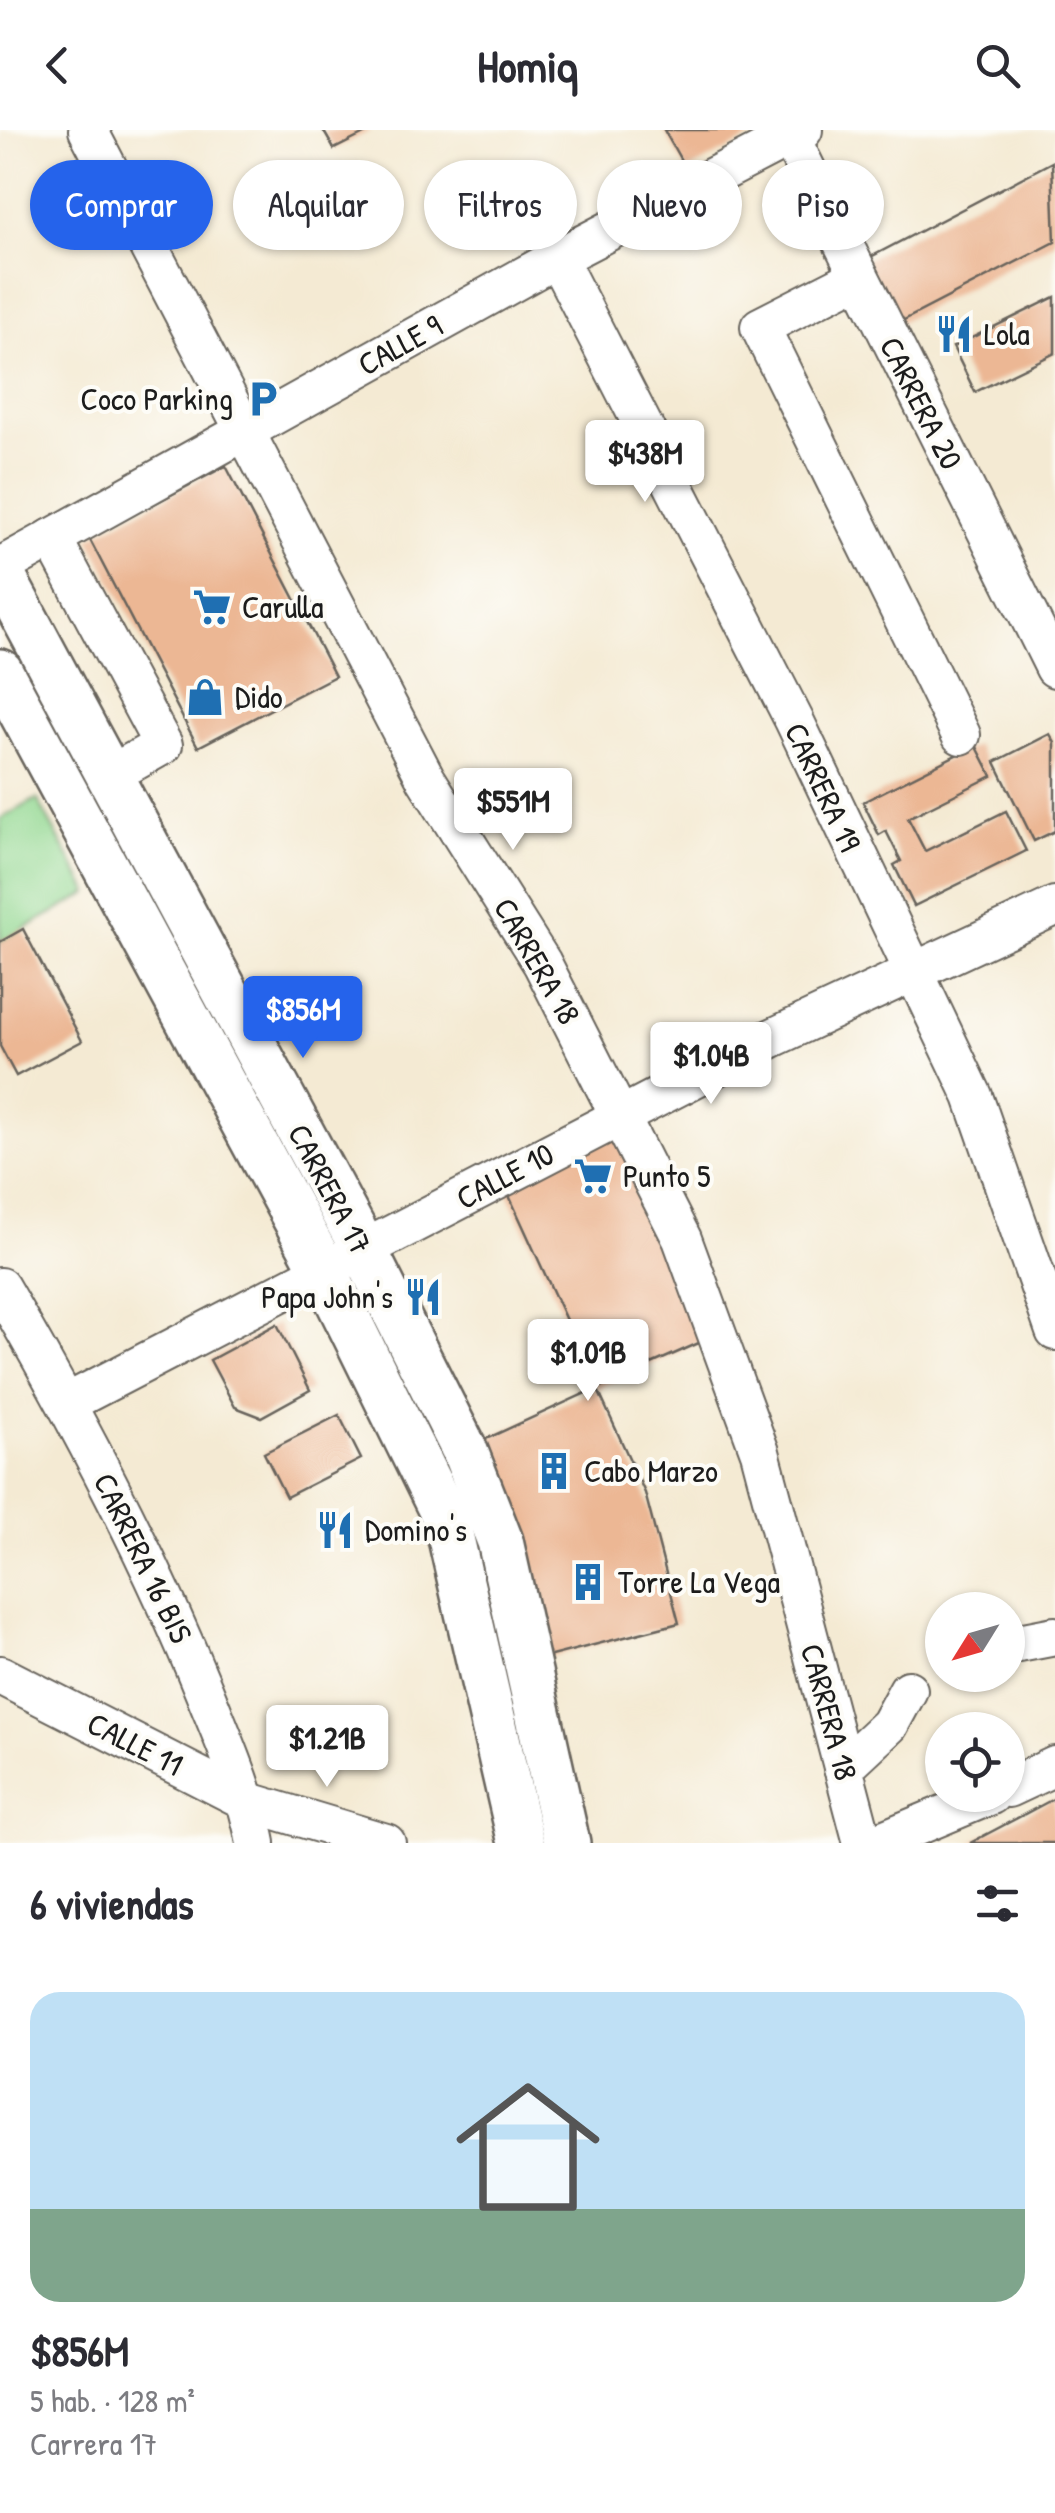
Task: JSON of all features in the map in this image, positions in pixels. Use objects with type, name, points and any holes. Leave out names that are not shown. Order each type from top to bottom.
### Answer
[{"type":"main road","name":"CARRERA 17","points":[[0,570],[364,1250],[464,1449],[500,1541],[567,1843]]},
{"type":"main road","name":"CARRERA 17","points":[[0,672],[324,1271],[447,1521],[520,1843]]},
{"type":"street","name":"CARRERA 18","points":[[88,130],[248,430],[426,779],[542,963],[682,1239],[760,1452],[863,1843]]},
{"type":"street","name":"CALLE 9","points":[[0,570],[558,258],[796,133]]},
{"type":"street","name":"CARRERA 20","points":[[796,133],[858,276],[1051,649]]},
{"type":"street","name":"CARRERA 19","points":[[558,258],[794,720],[911,974],[973,1096],[1055,1330]]},
{"type":"street","points":[[858,276],[760,327],[961,734]]},
{"type":"street","points":[[52,538],[163,745],[110,775]]},
{"type":"street","name":"CALLE 10","points":[[67,1402],[621,1114],[911,974],[1054,929]]},
{"type":"street","name":"CARRERA 16 BIS","points":[[0,1286],[67,1402],[181,1636],[249,1802],[256,1843]]},
{"type":"street","points":[[1025,1642],[1055,1636]]},
{"type":"street","name":"CALLE 11","points":[[0,1676],[249,1802],[386,1843]]},
{"type":"street","points":[[844,1768],[888,1725],[908,1690]]},
{"type":"street","points":[[1025,1780],[1055,1766]]},
{"type":"street","points":[[876,1843],[950,1812]]},
{"type":"green space","points":[[37,799],[89,893],[0,942],[0,819]]},
{"type":"building","points":[[323,130],[372,130],[334,149]]},
{"type":"building","points":[[664,130],[765,130],[708,160],[681,160]]},
{"type":"building","points":[[1052,162],[1055,242],[898,323],[865,260]]},
{"type":"building","points":[[1055,297],[1055,353],[975,392],[953,347]]},
{"type":"building","name":"Carulla","points":[[226,466],[335,676],[198,747],[89,538]]},
{"type":"building","points":[[1050,734],[1055,743],[1055,831],[1034,841],[995,762]]},
{"type":"building","points":[[976,745],[992,776],[908,818],[925,851],[1006,811],[1026,851],[914,906],[894,865],[901,861],[886,831],[879,835],[863,802]]},
{"type":"building","points":[[23,929],[82,1041],[16,1076],[0,1046],[0,942]]},
{"type":"building","points":[[621,1114],[717,1335],[597,1388],[501,1178]]},
{"type":"building","points":[[277,1324],[310,1390],[261,1417],[235,1407],[210,1360]]},
{"type":"building","points":[[597,1388],[645,1493],[679,1623],[524,1663],[464,1449]]},
{"type":"building","points":[[339,1415],[361,1459],[286,1497],[264,1453]]},
{"type":"building","points":[[1055,1798],[1055,1843],[970,1843],[1040,1806]]},
{"type":"place","name":"Lola","points":[[954,334]]},
{"type":"place","name":"Coco Parking","points":[[263,399]]},
{"type":"place","name":"Carulla","points":[[212,607]]},
{"type":"place","name":"Dido","points":[[205,697]]},
{"type":"place","name":"Punto 5","points":[[593,1176]]},
{"type":"place","name":"Papa John's","points":[[423,1297]]},
{"type":"place","name":"Cabo Marzo","points":[[554,1471]]},
{"type":"place","name":"Domino's","points":[[335,1530]]},
{"type":"place","name":"Torre La Vega","points":[[588,1582]]}]
